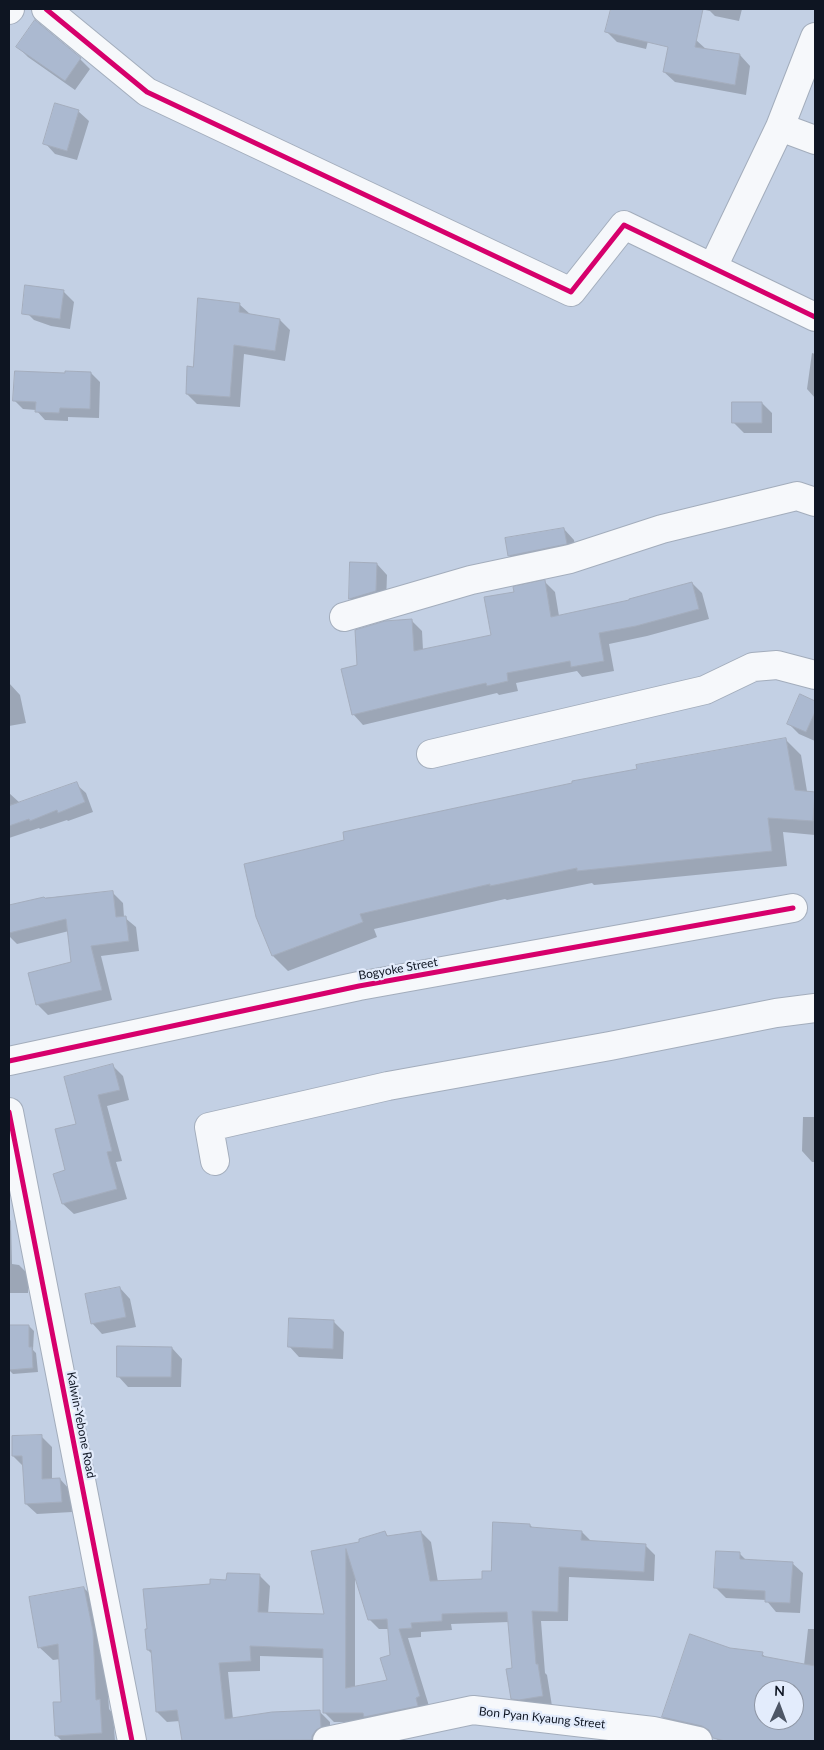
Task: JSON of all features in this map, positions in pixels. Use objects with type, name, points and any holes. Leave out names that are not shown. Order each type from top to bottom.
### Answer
[{"type":"street","points":[[46,9],[147,92],[571,292],[624,225],[815,317]]},
{"type":"street","points":[[713,267],[780,127],[815,37]]},
{"type":"street","points":[[780,127],[815,140]]},
{"type":"street","points":[[344,617],[471,580],[570,559],[662,530],[798,496],[815,502]]},
{"type":"street","points":[[430,754],[705,690],[753,667],[777,665],[815,675]]},
{"type":"street","name":"Bogyoke Street","points":[[9,1061],[359,986],[793,908]]},
{"type":"street","points":[[216,1161],[209,1127],[388,1086],[610,1046],[776,1013],[815,1008]]},
{"type":"street","name":"Kalwin-Yebone Road","points":[[9,1112],[132,1741]]},
{"type":"street","name":"Bon Pyan Kyaung Street","points":[[327,1741],[473,1710],[653,1731],[698,1741]]},
{"type":"building","points":[[611,9],[703,9],[695,47],[740,54],[735,85],[663,72],[668,47],[605,32]]},
{"type":"building","points":[[35,20],[81,58],[65,81],[16,47]]},
{"type":"building","points":[[55,103],[79,110],[67,151],[43,144]]},
{"type":"building","points":[[25,285],[64,290],[60,319],[22,314]]},
{"type":"building","points":[[198,298],[240,303],[239,312],[280,319],[275,351],[234,345],[230,397],[186,394],[187,366],[193,367]]},
{"type":"building","points":[[15,371],[91,372],[90,409],[60,408],[59,413],[35,412],[36,402],[13,401]]},
{"type":"building","points":[[732,402],[762,402],[762,423],[732,423]]},
{"type":"building","points":[[564,528],[567,544],[508,556],[505,538]]},
{"type":"building","points":[[350,562],[377,563],[376,591],[349,599]]},
{"type":"building","points":[[545,580],[551,617],[629,600],[692,582],[699,609],[636,626],[599,633],[604,661],[571,667],[570,661],[507,673],[508,681],[487,686],[486,683],[352,715],[341,669],[357,665],[355,630],[385,621],[412,619],[414,651],[491,635],[484,597],[514,592],[513,587]]},
{"type":"building","points":[[800,694],[815,701],[815,712],[806,732],[787,724]]},
{"type":"building","points":[[786,738],[795,790],[815,792],[813,821],[768,818],[772,851],[577,871],[577,868],[490,886],[490,884],[360,914],[363,922],[272,956],[256,917],[244,864],[344,840],[343,832],[572,783],[572,781],[637,769],[636,765]]},
{"type":"building","points":[[77,782],[85,802],[58,813],[57,810],[30,821],[29,819],[9,826],[9,806]]},
{"type":"building","points":[[113,891],[116,917],[126,916],[129,941],[91,946],[102,990],[36,1005],[28,973],[71,962],[66,919],[9,933],[9,905],[44,897]]},
{"type":"building","points":[[113,1064],[120,1090],[98,1095],[112,1151],[107,1152],[117,1189],[62,1204],[53,1174],[65,1170],[55,1129],[76,1124],[64,1077]]},
{"type":"building","points":[[120,1287],[126,1317],[91,1324],[85,1294]]},
{"type":"building","points":[[289,1318],[334,1320],[333,1349],[288,1347]]},
{"type":"building","points":[[9,1325],[29,1325],[29,1347],[32,1347],[33,1368],[9,1370]]},
{"type":"building","points":[[117,1346],[172,1347],[171,1377],[117,1377]]},
{"type":"building","points":[[42,1435],[42,1479],[60,1478],[62,1502],[25,1504],[22,1456],[12,1456],[12,1436]]},
{"type":"building","points":[[493,1522],[530,1524],[530,1527],[582,1531],[581,1540],[646,1544],[644,1572],[559,1567],[558,1612],[532,1611],[536,1664],[538,1664],[543,1696],[519,1700],[511,1699],[506,1669],[512,1668],[507,1612],[442,1614],[442,1621],[411,1623],[412,1628],[399,1629],[420,1696],[416,1698],[418,1706],[364,1717],[363,1713],[323,1713],[323,1649],[250,1646],[251,1661],[219,1663],[225,1719],[272,1712],[320,1710],[321,1727],[316,1730],[312,1740],[182,1741],[177,1710],[156,1712],[151,1650],[147,1650],[143,1589],[210,1584],[210,1579],[226,1580],[227,1573],[260,1574],[258,1612],[324,1614],[311,1551],[359,1542],[359,1539],[385,1531],[387,1536],[421,1531],[430,1581],[482,1579],[482,1571],[491,1571]],"holes":[[[346,1549],[368,1620],[387,1619],[390,1655],[380,1658],[387,1680],[346,1688]]]},
{"type":"building","points":[[716,1551],[740,1552],[740,1559],[793,1562],[790,1603],[765,1602],[765,1591],[714,1588]]},
{"type":"building","points":[[84,1587],[93,1631],[96,1700],[100,1699],[102,1733],[55,1736],[53,1702],[61,1702],[58,1644],[38,1648],[29,1597]]},
{"type":"building","points":[[690,1634],[730,1648],[763,1652],[762,1656],[815,1666],[815,1741],[725,1741],[713,1738],[709,1730],[702,1726],[662,1717]]},
{"type":"cycle path","points":[[46,9],[147,92],[571,292],[624,225],[815,317]]},
{"type":"cycle path","points":[[9,1061],[359,986],[793,908]]},
{"type":"cycle path","points":[[9,1112],[132,1741]]}]
